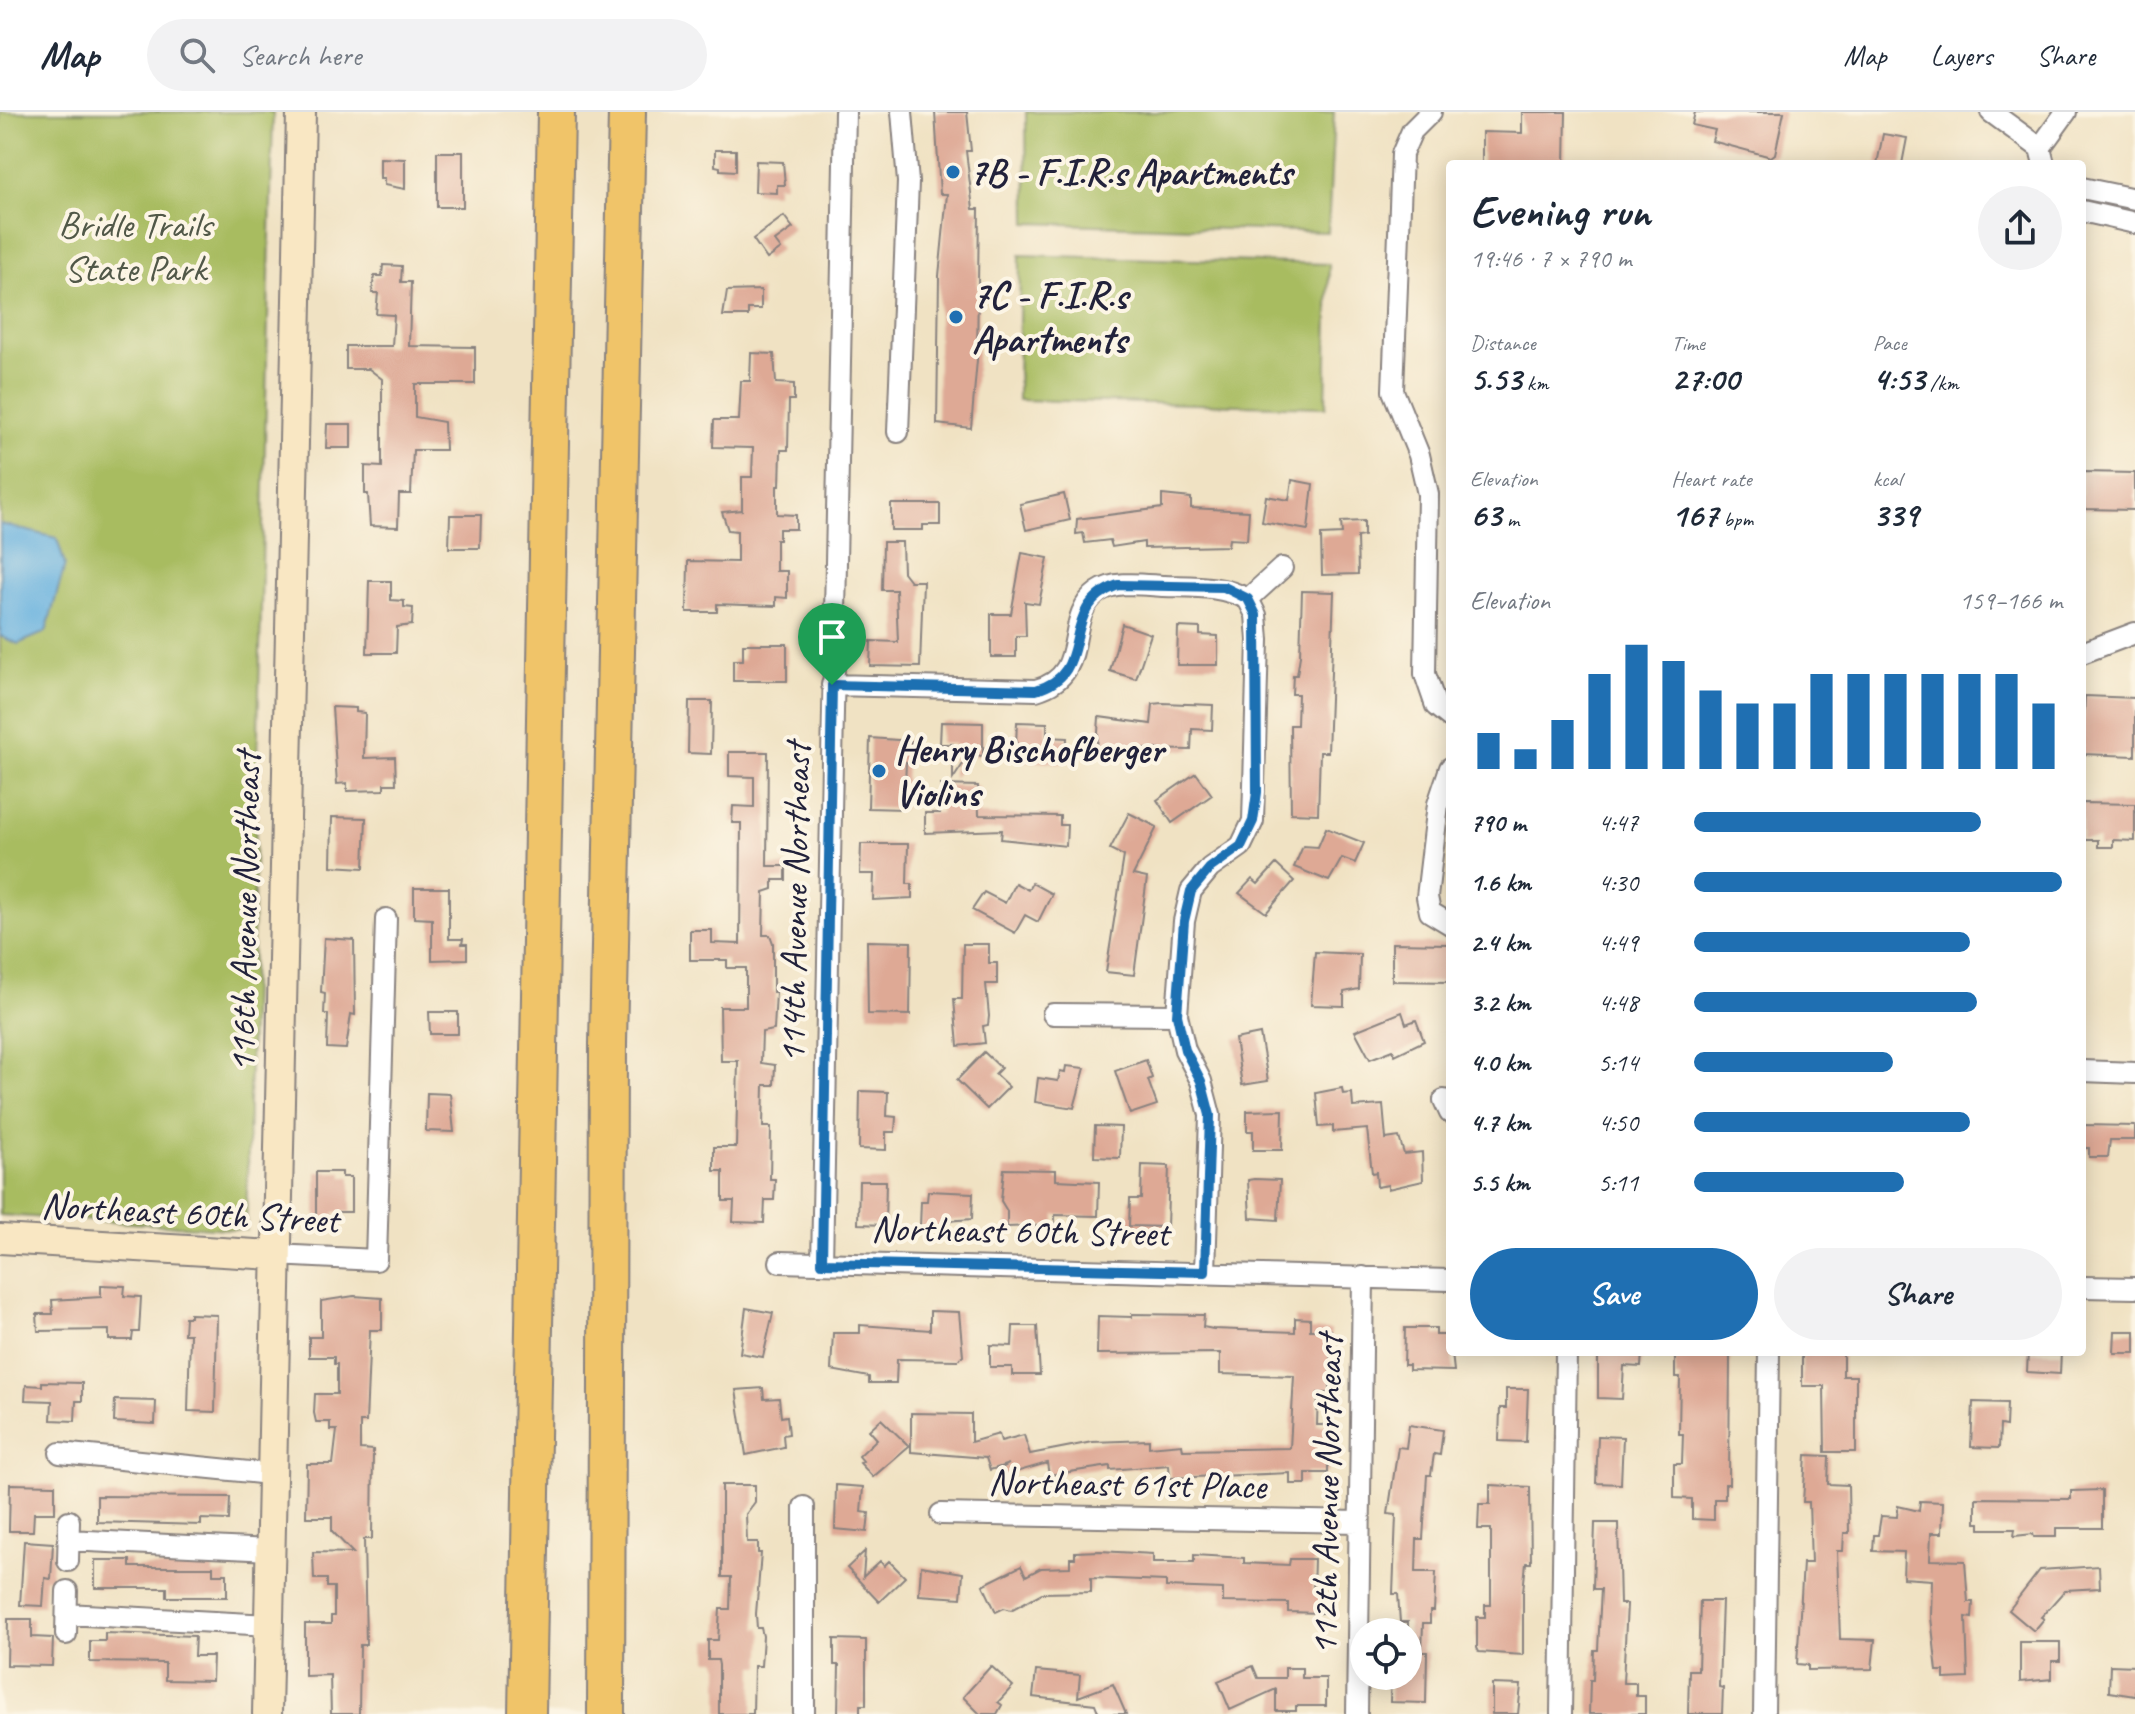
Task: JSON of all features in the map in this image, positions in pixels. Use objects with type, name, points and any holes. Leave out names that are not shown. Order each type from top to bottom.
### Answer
[{"type":"highway","points":[[527,1714],[556,112]]},
{"type":"highway","points":[[606,1714],[609,1028],[627,112]]},
{"type":"street","name":"116th Avenue Northeast","points":[[267,1714],[301,112]]},
{"type":"street","name":"114th Avenue Northeast","points":[[822,1263],[845,112]]},
{"type":"street","points":[[898,432],[908,182],[902,112]]},
{"type":"street","points":[[1431,112],[1412,131],[1402,154],[1393,391],[1419,455],[1428,494],[1425,674],[1436,706],[1446,714]]},
{"type":"street","points":[[1991,112],[2042,156],[2066,112]]},
{"type":"street","points":[[2086,189],[2135,199]]},
{"type":"street","points":[[2086,212],[2135,223]]},
{"type":"street","points":[[1248,599],[1282,568]]},
{"type":"street","points":[[832,685],[1036,690],[1054,685],[1067,671],[1085,610],[1097,593],[1118,585],[1224,587],[1248,599],[1256,615],[1258,640],[1257,792],[1253,821],[1241,846],[1210,868],[1191,891],[1184,921],[1177,1015],[1185,1050],[1201,1081],[1210,1115],[1205,1272]]},
{"type":"street","points":[[2086,651],[2135,633]]},
{"type":"street","points":[[1446,780],[1438,804],[1427,897],[1430,912],[1446,922]]},
{"type":"street","name":"Northeast 60th Street","points":[[0,1239],[376,1260],[386,919]]},
{"type":"street","points":[[1053,1014],[1177,1015]]},
{"type":"street","points":[[2086,1071],[2135,1073]]},
{"type":"street","name":"Northeast 60th Street","points":[[780,1262],[1446,1280]]},
{"type":"street","name":"112th Avenue Northeast","points":[[1357,1714],[1363,1277]]},
{"type":"street","points":[[2086,1287],[2135,1288]]},
{"type":"street","points":[[1561,1714],[1566,1356]]},
{"type":"street","points":[[1764,1714],[1769,1356]]},
{"type":"street","points":[[60,1453],[270,1474]]},
{"type":"street","points":[[804,1507],[804,1714]]},
{"type":"street","name":"Northeast 61st Place","points":[[941,1514],[1359,1522]]},
{"type":"street","points":[[68,1541],[269,1550]]},
{"type":"street","points":[[67,1591],[66,1624],[268,1625]]},
{"type":"green space","name":"Bridle Trails State Park","points":[[0,112],[273,112],[246,1230],[0,1215]]},
{"type":"green space","points":[[1026,112],[1334,112],[1328,232],[1027,223]]},
{"type":"green space","points":[[1020,255],[1329,264],[1326,407],[1018,400]]},
{"type":"water","points":[[0,524],[57,538],[65,565],[46,632],[18,644],[0,636]]},
{"type":"building","name":"7C - F.I.R.s Apartments","points":[[935,112],[967,112],[971,151],[966,151],[973,209],[979,209],[977,360],[971,428],[937,424],[939,276],[947,194],[940,194]]},
{"type":"building","points":[[1522,112],[1566,112],[1565,160],[1482,160],[1482,132],[1522,133]]},
{"type":"building","points":[[1695,112],[1784,112],[1775,154],[1771,157],[1712,141],[1715,130],[1692,125]]},
{"type":"building","points":[[1883,134],[1907,138],[1903,160],[1878,160]]},
{"type":"building","points":[[715,150],[736,150],[736,171],[720,170],[715,166]]},
{"type":"building","points":[[437,152],[463,152],[463,207],[437,207]]},
{"type":"building","points":[[380,158],[405,159],[405,189],[384,185],[384,178],[380,178]]},
{"type":"building","points":[[756,161],[783,162],[785,185],[777,185],[777,193],[755,192]]},
{"type":"building","points":[[784,216],[793,228],[775,241],[781,249],[767,259],[753,239]]},
{"type":"building","points":[[383,265],[402,266],[401,282],[411,282],[409,346],[475,347],[475,384],[415,384],[415,417],[444,422],[445,450],[413,450],[411,494],[399,494],[398,527],[370,526],[368,494],[365,494],[365,466],[382,467],[382,379],[369,369],[346,369],[346,346],[392,346],[394,315],[376,314],[378,293],[372,293],[374,276],[382,276]]},
{"type":"building","points":[[761,290],[761,309],[748,309],[748,316],[723,316],[727,291]]},
{"type":"building","points":[[751,353],[774,354],[776,383],[794,384],[794,400],[789,400],[788,450],[781,450],[780,486],[777,486],[777,514],[796,515],[796,529],[779,529],[779,540],[776,540],[776,571],[787,571],[787,598],[776,597],[776,606],[717,604],[717,612],[687,612],[688,561],[737,562],[737,531],[728,530],[722,512],[742,510],[742,477],[752,477],[753,448],[713,447],[714,420],[739,420],[741,381],[750,381]]},
{"type":"building","points":[[327,424],[351,424],[351,448],[326,448]]},
{"type":"building","points":[[2086,472],[2135,473],[2135,510],[2086,509]]},
{"type":"building","points":[[1292,480],[1313,484],[1308,530],[1262,522],[1266,496],[1289,500]]},
{"type":"building","points":[[1064,494],[1070,520],[1026,530],[1020,504]]},
{"type":"building","points":[[1162,495],[1191,498],[1191,508],[1249,511],[1247,540],[1229,539],[1228,546],[1144,548],[1144,542],[1112,547],[1110,540],[1085,543],[1083,533],[1076,534],[1077,519],[1162,508]]},
{"type":"building","points":[[891,504],[940,504],[940,525],[923,525],[923,530],[891,530]]},
{"type":"building","points":[[450,515],[481,515],[480,548],[449,548]]},
{"type":"building","points":[[1364,521],[1364,536],[1357,537],[1358,574],[1322,575],[1321,535],[1342,534],[1341,522]]},
{"type":"building","points":[[883,542],[902,542],[903,572],[910,581],[923,581],[920,667],[870,666],[871,641],[898,642],[896,590],[882,590]]},
{"type":"building","points":[[1022,553],[1048,558],[1039,604],[1025,602],[1026,636],[1016,636],[1016,657],[991,657],[991,614],[1011,614]]},
{"type":"building","points":[[369,581],[391,581],[391,600],[404,601],[404,607],[413,608],[412,625],[397,627],[396,653],[367,653]]},
{"type":"building","points":[[1302,591],[1334,592],[1328,752],[1320,752],[1318,814],[1291,813],[1290,725],[1297,725],[1298,694],[1292,694],[1293,675],[1297,675],[1300,656]]},
{"type":"building","points":[[1122,624],[1151,634],[1136,679],[1110,671]]},
{"type":"building","points":[[1178,627],[1200,628],[1200,635],[1218,636],[1218,665],[1177,665]]},
{"type":"building","points":[[743,644],[787,644],[787,681],[733,681],[733,660],[743,660]]},
{"type":"building","points":[[2086,696],[2135,698],[2135,756],[2086,754]]},
{"type":"building","points":[[689,701],[712,701],[711,754],[688,753]]},
{"type":"building","points":[[1153,704],[1213,705],[1212,730],[1192,729],[1191,750],[1097,748],[1099,717],[1151,724]]},
{"type":"building","points":[[332,707],[356,708],[356,712],[365,713],[364,758],[395,757],[396,784],[384,784],[384,790],[347,791],[347,783],[337,784]]},
{"type":"building","points":[[941,722],[983,723],[983,756],[969,755],[953,779],[953,744],[940,744]]},
{"type":"building","points":[[1017,722],[1047,723],[1047,737],[1067,738],[1066,763],[1024,761],[1025,745],[1016,744]]},
{"type":"building","points":[[870,738],[911,741],[911,762],[906,762],[904,809],[868,808]]},
{"type":"building","points":[[729,752],[768,752],[767,866],[786,866],[786,880],[773,880],[773,889],[764,892],[763,935],[770,935],[773,943],[773,992],[776,992],[774,1030],[762,1032],[761,1063],[775,1065],[774,1085],[764,1085],[763,1127],[771,1127],[770,1179],[775,1179],[774,1200],[765,1200],[764,1223],[733,1222],[734,1201],[723,1201],[723,1171],[714,1171],[714,1147],[736,1147],[738,1061],[721,1061],[720,1007],[746,1007],[746,968],[727,968],[727,960],[690,960],[690,930],[712,930],[712,943],[740,944],[741,823],[732,823],[733,806],[754,807],[754,777],[729,776]]},
{"type":"building","points":[[1196,773],[1212,795],[1172,823],[1157,800]]},
{"type":"building","points":[[941,785],[978,786],[979,815],[1060,816],[1060,825],[1067,825],[1066,846],[1001,839],[1002,830],[925,833],[925,813],[940,813]]},
{"type":"building","points":[[2086,803],[2135,804],[2135,841],[2113,840],[2113,847],[2098,847],[2098,840],[2086,840]]},
{"type":"building","points":[[1129,813],[1157,827],[1133,875],[1147,878],[1134,975],[1106,972],[1124,856],[1110,849]]},
{"type":"building","points":[[332,817],[366,818],[364,868],[331,866]]},
{"type":"building","points":[[1326,828],[1364,843],[1355,863],[1342,858],[1329,881],[1294,867],[1303,846],[1318,847]]},
{"type":"building","points":[[861,844],[908,844],[907,884],[912,884],[912,898],[873,900],[874,874],[860,874]]},
{"type":"building","points":[[1276,864],[1294,881],[1266,913],[1239,893],[1252,879],[1258,884]]},
{"type":"building","points":[[1015,883],[1028,890],[1032,883],[1052,894],[1038,922],[1025,915],[1015,933],[972,910],[984,892],[1005,903]]},
{"type":"building","points":[[414,888],[449,888],[449,939],[463,939],[462,944],[467,944],[467,959],[432,960],[432,919],[414,918]]},
{"type":"building","points":[[324,938],[354,940],[355,1015],[351,1014],[346,1049],[327,1048],[328,1014],[324,1014],[325,993],[321,992]]},
{"type":"building","points":[[867,941],[911,942],[910,1015],[868,1014]]},
{"type":"building","points":[[1392,943],[1446,944],[1446,982],[1392,981]]},
{"type":"building","points":[[963,944],[989,944],[989,963],[997,963],[997,984],[986,984],[989,1016],[988,1025],[983,1026],[985,1043],[958,1046],[954,999],[962,999]]},
{"type":"building","points":[[1315,952],[1360,954],[1359,989],[1344,992],[1344,1006],[1311,1005]]},
{"type":"building","points":[[429,1012],[458,1012],[458,1034],[430,1034]]},
{"type":"building","points":[[1402,1012],[1406,1024],[1416,1020],[1424,1041],[1395,1055],[1393,1050],[1370,1059],[1355,1031]]},
{"type":"building","points":[[1260,1034],[1268,1081],[1242,1085],[1235,1039]]},
{"type":"building","points":[[984,1052],[1001,1068],[995,1074],[1009,1087],[987,1109],[957,1080]]},
{"type":"building","points":[[1146,1060],[1152,1078],[1148,1080],[1157,1105],[1130,1114],[1115,1071]]},
{"type":"building","points":[[1066,1066],[1085,1068],[1074,1108],[1035,1102],[1038,1078],[1058,1081],[1060,1071],[1065,1072]]},
{"type":"building","points":[[1342,1088],[1343,1094],[1352,1093],[1353,1107],[1383,1105],[1386,1139],[1399,1137],[1404,1154],[1422,1152],[1423,1181],[1388,1189],[1388,1185],[1377,1187],[1376,1172],[1372,1173],[1367,1129],[1333,1132],[1333,1126],[1319,1127],[1316,1093]]},
{"type":"building","points":[[860,1091],[888,1092],[887,1116],[896,1117],[895,1132],[886,1132],[886,1150],[859,1149]]},
{"type":"building","points":[[427,1093],[450,1094],[454,1132],[426,1131]]},
{"type":"building","points":[[1283,1110],[1282,1150],[1253,1150],[1253,1131],[1247,1131],[1247,1111]]},
{"type":"building","points":[[2086,1125],[2135,1126],[2135,1140],[2110,1140],[2108,1157],[2089,1157],[2089,1148],[2086,1148]]},
{"type":"building","points":[[1095,1126],[1121,1127],[1120,1158],[1094,1157]]},
{"type":"building","points":[[1142,1165],[1169,1166],[1167,1227],[1129,1226],[1130,1199],[1141,1199]]},
{"type":"building","points":[[1004,1169],[1056,1170],[1056,1180],[1099,1182],[1098,1216],[1055,1215],[1055,1225],[1007,1227],[1007,1211],[1001,1201]]},
{"type":"building","points":[[316,1172],[342,1172],[342,1177],[351,1177],[351,1212],[335,1212],[335,1218],[316,1218]]},
{"type":"building","points":[[1248,1180],[1280,1180],[1278,1220],[1250,1218]]},
{"type":"building","points":[[859,1181],[886,1181],[885,1225],[858,1224]]},
{"type":"building","points":[[928,1191],[973,1193],[972,1219],[946,1221],[946,1227],[920,1227],[921,1201],[927,1201]]},
{"type":"building","points":[[101,1285],[125,1286],[124,1296],[141,1297],[139,1332],[133,1332],[132,1340],[109,1340],[109,1330],[38,1331],[37,1314],[53,1314],[52,1300],[101,1297]]},
{"type":"building","points":[[354,1296],[382,1298],[382,1330],[370,1330],[366,1422],[360,1422],[360,1449],[373,1450],[372,1539],[364,1539],[366,1645],[360,1645],[359,1714],[331,1714],[330,1675],[305,1676],[305,1624],[331,1624],[331,1616],[334,1616],[334,1587],[327,1587],[327,1579],[314,1579],[313,1552],[353,1553],[332,1531],[332,1517],[306,1517],[307,1464],[333,1464],[337,1430],[330,1430],[330,1422],[316,1422],[314,1413],[315,1394],[337,1394],[337,1364],[334,1364],[334,1357],[309,1357],[309,1337],[321,1337],[321,1301]]},
{"type":"building","points":[[746,1308],[773,1313],[763,1357],[740,1353]]},
{"type":"building","points":[[930,1311],[959,1312],[963,1356],[958,1360],[897,1359],[896,1383],[869,1383],[869,1377],[831,1370],[833,1333],[860,1333],[860,1325],[930,1330]]},
{"type":"building","points":[[190,1314],[217,1315],[215,1412],[188,1411],[190,1334],[184,1334],[185,1317],[190,1317]]},
{"type":"building","points":[[1132,1314],[1204,1315],[1203,1327],[1213,1329],[1295,1332],[1295,1318],[1310,1319],[1310,1330],[1331,1330],[1330,1393],[1318,1393],[1317,1425],[1328,1425],[1328,1473],[1306,1473],[1306,1484],[1290,1484],[1290,1473],[1170,1478],[1169,1465],[1110,1470],[1110,1466],[1049,1475],[1047,1463],[1005,1475],[1002,1468],[1009,1464],[990,1470],[986,1458],[911,1452],[911,1413],[971,1414],[971,1442],[999,1434],[1001,1441],[1024,1435],[1030,1454],[1092,1442],[1149,1440],[1149,1447],[1182,1444],[1183,1450],[1290,1448],[1294,1376],[1220,1374],[1220,1353],[1097,1354],[1098,1316],[1132,1317]]},
{"type":"building","points":[[1013,1326],[1037,1326],[1040,1375],[1012,1375],[1012,1367],[990,1367],[990,1345],[1012,1346]]},
{"type":"building","points":[[1405,1328],[1436,1328],[1436,1335],[1446,1335],[1446,1356],[1452,1356],[1454,1371],[1409,1370],[1409,1365],[1404,1365]]},
{"type":"building","points":[[2115,1331],[2135,1331],[2135,1353],[2114,1353]]},
{"type":"building","points":[[1598,1356],[1642,1356],[1641,1367],[1624,1366],[1622,1399],[1598,1398]]},
{"type":"building","points":[[1675,1356],[1730,1356],[1729,1484],[1725,1484],[1725,1499],[1714,1499],[1714,1520],[1692,1519],[1692,1499],[1674,1498],[1674,1464],[1682,1464],[1683,1434],[1679,1434],[1680,1377],[1675,1377]]},
{"type":"building","points":[[1802,1356],[1843,1356],[1843,1376],[1856,1376],[1856,1452],[1825,1452],[1824,1386],[1802,1386]]},
{"type":"building","points":[[2028,1356],[2061,1356],[2060,1374],[2027,1372]]},
{"type":"building","points":[[42,1382],[82,1383],[82,1401],[76,1401],[75,1421],[51,1420],[52,1401],[25,1400],[26,1385],[42,1386]]},
{"type":"building","points":[[763,1388],[764,1399],[779,1398],[781,1417],[787,1416],[789,1434],[783,1435],[784,1447],[746,1455],[736,1390]]},
{"type":"building","points":[[1506,1389],[1528,1389],[1526,1442],[1499,1441],[1500,1408],[1506,1408]]},
{"type":"building","points":[[115,1400],[156,1401],[155,1424],[114,1422]]},
{"type":"building","points":[[1973,1402],[2007,1403],[2006,1426],[2000,1425],[1999,1448],[1971,1447]]},
{"type":"building","points":[[881,1419],[909,1446],[873,1477],[860,1463],[863,1461],[859,1456],[877,1439],[869,1430]]},
{"type":"building","points":[[1409,1425],[1443,1430],[1440,1455],[1434,1454],[1431,1475],[1427,1475],[1423,1539],[1417,1539],[1416,1572],[1436,1572],[1434,1611],[1430,1611],[1430,1623],[1423,1623],[1422,1652],[1422,1618],[1400,1618],[1398,1594],[1393,1594],[1396,1515],[1388,1514],[1398,1447],[1406,1448]]},
{"type":"building","points":[[1598,1436],[1623,1437],[1621,1484],[1596,1483]]},
{"type":"building","points":[[1806,1455],[1829,1456],[1828,1484],[1848,1485],[1849,1533],[1844,1533],[1843,1551],[1837,1551],[1840,1639],[1875,1640],[1872,1669],[1808,1670],[1808,1665],[1797,1664],[1803,1563],[1811,1563],[1809,1502],[1803,1502]]},
{"type":"building","points":[[10,1484],[55,1485],[55,1513],[34,1513],[33,1531],[9,1531]]},
{"type":"building","points":[[722,1485],[755,1485],[755,1502],[746,1514],[747,1542],[758,1542],[758,1553],[761,1553],[756,1614],[757,1628],[761,1628],[763,1636],[761,1666],[754,1666],[753,1714],[719,1714],[718,1660],[708,1660],[708,1640],[718,1640],[720,1609],[730,1609],[731,1577],[722,1577]]},
{"type":"building","points":[[836,1485],[863,1487],[861,1512],[869,1513],[867,1532],[835,1529]]},
{"type":"building","points":[[1490,1485],[1530,1487],[1531,1563],[1526,1563],[1523,1591],[1523,1655],[1479,1652],[1477,1648],[1477,1617],[1485,1617],[1485,1605],[1491,1605],[1491,1529],[1478,1529],[1479,1504],[1490,1504]]},
{"type":"building","points":[[2102,1490],[2102,1528],[2056,1528],[2056,1537],[2034,1537],[2033,1534],[2014,1536],[2015,1529],[1980,1529],[1980,1523],[1976,1523],[1976,1498],[2071,1499],[2071,1491]]},
{"type":"building","points":[[97,1496],[230,1497],[229,1520],[201,1519],[201,1525],[97,1522]]},
{"type":"building","points":[[1920,1501],[1943,1502],[1942,1533],[1931,1533],[1930,1560],[1965,1561],[1968,1602],[1973,1602],[1972,1618],[1966,1617],[1968,1678],[1944,1679],[1944,1671],[1937,1671],[1931,1617],[1932,1580],[1903,1578],[1904,1552],[1873,1551],[1874,1535],[1878,1535],[1881,1516],[1897,1517],[1898,1506],[1919,1511]]},
{"type":"building","points":[[1595,1523],[1618,1523],[1620,1604],[1627,1604],[1623,1683],[1636,1683],[1636,1696],[1645,1696],[1645,1714],[1589,1714],[1594,1650],[1598,1650],[1601,1589],[1593,1589]]},
{"type":"building","points":[[24,1541],[53,1543],[51,1579],[45,1578],[43,1606],[20,1605]]},
{"type":"building","points":[[865,1551],[863,1577],[880,1561],[884,1566],[889,1561],[905,1577],[879,1602],[847,1568]]},
{"type":"building","points":[[1075,1552],[1153,1554],[1153,1562],[1194,1562],[1194,1555],[1244,1558],[1244,1563],[1289,1565],[1290,1559],[1314,1559],[1313,1593],[1321,1593],[1321,1613],[1288,1612],[1288,1603],[1223,1602],[1223,1589],[1166,1587],[1166,1581],[1091,1578],[1091,1592],[1042,1593],[1011,1610],[1004,1608],[996,1612],[983,1585],[1021,1566],[1026,1576],[1041,1568],[1070,1567],[1070,1558],[1075,1558]]},
{"type":"building","points":[[95,1560],[130,1560],[130,1567],[213,1567],[213,1574],[227,1574],[227,1597],[167,1597],[167,1588],[95,1588]]},
{"type":"building","points":[[921,1566],[963,1573],[961,1598],[919,1595]]},
{"type":"building","points":[[2099,1566],[2100,1588],[2065,1590],[2041,1617],[2044,1619],[2034,1631],[2009,1610],[2040,1570]]},
{"type":"building","points":[[1700,1601],[1722,1601],[1719,1687],[1723,1688],[1722,1714],[1688,1714],[1689,1670],[1698,1670]]},
{"type":"building","points":[[8,1619],[32,1619],[32,1637],[53,1638],[52,1666],[7,1665]]},
{"type":"building","points":[[105,1633],[195,1636],[194,1656],[213,1656],[212,1681],[165,1680],[165,1663],[90,1662],[90,1641],[105,1641]]},
{"type":"building","points":[[834,1639],[866,1640],[866,1705],[860,1705],[860,1714],[838,1714],[839,1665],[834,1665]]},
{"type":"building","points":[[2020,1642],[2060,1642],[2060,1661],[2052,1661],[2052,1679],[2020,1682]]},
{"type":"building","points":[[1422,1652],[1427,1652],[1426,1703],[1390,1702],[1390,1690],[1422,1690]]},
{"type":"building","points":[[2110,1665],[2135,1666],[2135,1696],[2109,1692]]},
{"type":"building","points":[[991,1666],[1013,1686],[998,1702],[1002,1705],[997,1714],[980,1714],[963,1697]]},
{"type":"building","points":[[1253,1666],[1258,1678],[1285,1678],[1285,1668],[1302,1668],[1302,1678],[1326,1678],[1326,1706],[1296,1706],[1296,1711],[1276,1711],[1276,1689],[1230,1710],[1218,1681]]},
{"type":"building","points":[[1036,1671],[1080,1675],[1078,1697],[1113,1684],[1126,1714],[1099,1714],[1095,1704],[1033,1697]]},
{"type":"building","points":[[1492,1684],[1521,1685],[1518,1714],[1492,1714]]},
{"type":"place","name":"7B - F.I.R.s Apartments","points":[[953,172]]},
{"type":"place","name":"7C - F.I.R.s Apartments","points":[[956,317]]},
{"type":"place","name":"Henry Bischofberger Violins","points":[[879,771]]},
{"type":"route","points":[[1118,585],[1224,587],[1248,599],[1256,615],[1258,640],[1257,792],[1253,821],[1241,846],[1210,868],[1191,891],[1184,921],[1177,1015],[1185,1050],[1201,1081],[1210,1115],[1205,1272],[822,1263],[832,685],[1036,690],[1054,685],[1067,671],[1085,610],[1097,593],[1118,585]]}]
